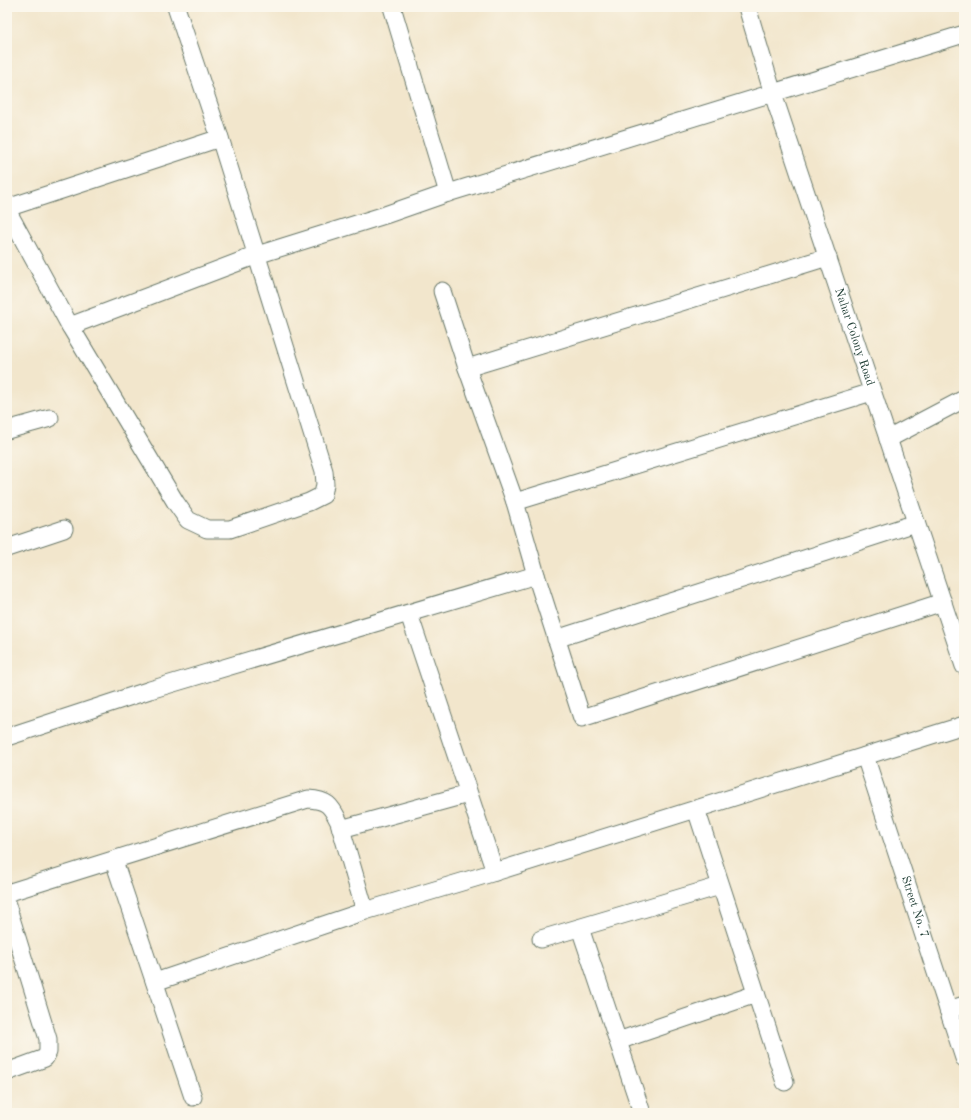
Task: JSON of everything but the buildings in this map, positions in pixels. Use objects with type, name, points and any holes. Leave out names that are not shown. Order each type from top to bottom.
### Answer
[{"type":"street","points":[[176,7],[220,138],[257,254],[324,471],[325,484],[323,495],[309,502],[230,529],[208,530],[188,520],[176,503],[70,326],[7,209],[220,138]]},
{"type":"street","points":[[392,7],[448,193]]},
{"type":"street","name":"Nahar Colony Road","points":[[747,7],[773,94],[964,666]]},
{"type":"street","points":[[70,326],[257,254],[384,215],[448,193],[964,34]]},
{"type":"street","points":[[467,368],[828,257]]},
{"type":"street","points":[[442,291],[467,368],[516,502],[536,575],[582,718],[943,602]]},
{"type":"street","points":[[516,502],[872,392]]},
{"type":"street","points":[[888,439],[964,399]]},
{"type":"street","points":[[7,430],[50,418]]},
{"type":"street","points":[[556,639],[916,524]]},
{"type":"street","points":[[7,548],[64,529]]},
{"type":"street","points":[[7,737],[150,690],[536,575]]},
{"type":"street","points":[[409,614],[495,872]]},
{"type":"street","points":[[155,982],[365,910],[495,872],[964,725]]},
{"type":"street","name":"Street No. 7","points":[[865,756],[956,1007],[964,1058]]},
{"type":"street","points":[[342,829],[468,794]]},
{"type":"street","points":[[7,893],[114,861],[308,799],[322,800],[332,808],[342,829],[365,910]]},
{"type":"street","points":[[696,809],[784,1082]]},
{"type":"street","points":[[114,861],[193,1097]]},
{"type":"street","points":[[541,939],[720,886]]},
{"type":"street","points":[[7,905],[48,1039],[48,1052],[45,1058],[7,1072]]},
{"type":"street","points":[[580,928],[642,1113]]},
{"type":"street","points":[[618,1041],[756,994]]}]
